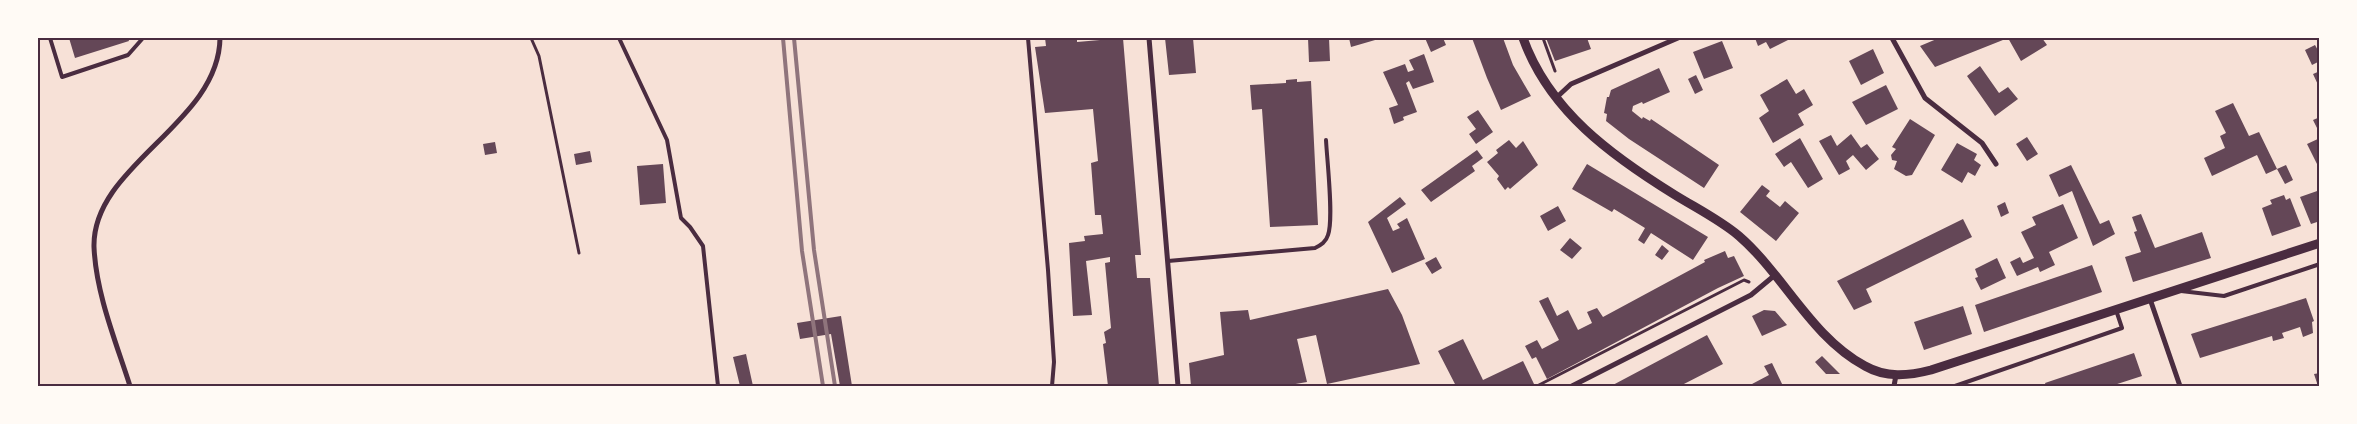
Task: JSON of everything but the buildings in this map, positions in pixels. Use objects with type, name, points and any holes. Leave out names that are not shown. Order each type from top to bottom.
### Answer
[{"type":"street","points":[[130,386],[99,286],[94,245],[100,214],[115,187],[189,108],[204,88],[216,62],[220,38]]},
{"type":"street","points":[[1149,38],[1178,386]]},
{"type":"street","points":[[1523,38],[1540,74],[1556,98],[1580,125],[1609,151],[1738,235],[1814,321],[1845,352],[1868,368],[1896,376],[1931,370],[2320,243]]},
{"type":"street","points":[[1556,98],[1567,88],[1584,78],[1678,38]]},
{"type":"street","points":[[1892,38],[1925,98],[1982,143],[1996,164]]},
{"type":"street","points":[[1572,386],[1751,295],[1775,275]]},
{"type":"street","points":[[2150,299],[2180,386]]},
{"type":"street","points":[[1894,386],[1896,376]]},
{"type":"lane","points":[[50,38],[62,77],[128,54],[144,38]]},
{"type":"lane","points":[[619,38],[667,140],[680,218],[690,227],[703,246],[718,386]]},
{"type":"lane","points":[[1028,38],[1048,270],[1054,362],[1052,386]]},
{"type":"lane","points":[[1168,261],[1315,248],[1321,245],[1326,240],[1330,225],[1326,140]]},
{"type":"lane","points":[[2174,290],[2224,296],[2320,264]]},
{"type":"lane","points":[[1955,386],[2122,328],[2116,310]]},
{"type":"path","points":[[532,38],[544,75],[579,253]]},
{"type":"path","points":[[1543,38],[1555,70],[1567,88]]},
{"type":"path","points":[[1537,386],[1744,280],[1761,288]]},
{"type":"railway","points":[[783,38],[802,251],[823,386]]},
{"type":"railway","points":[[794,38],[814,250],[835,386]]}]
